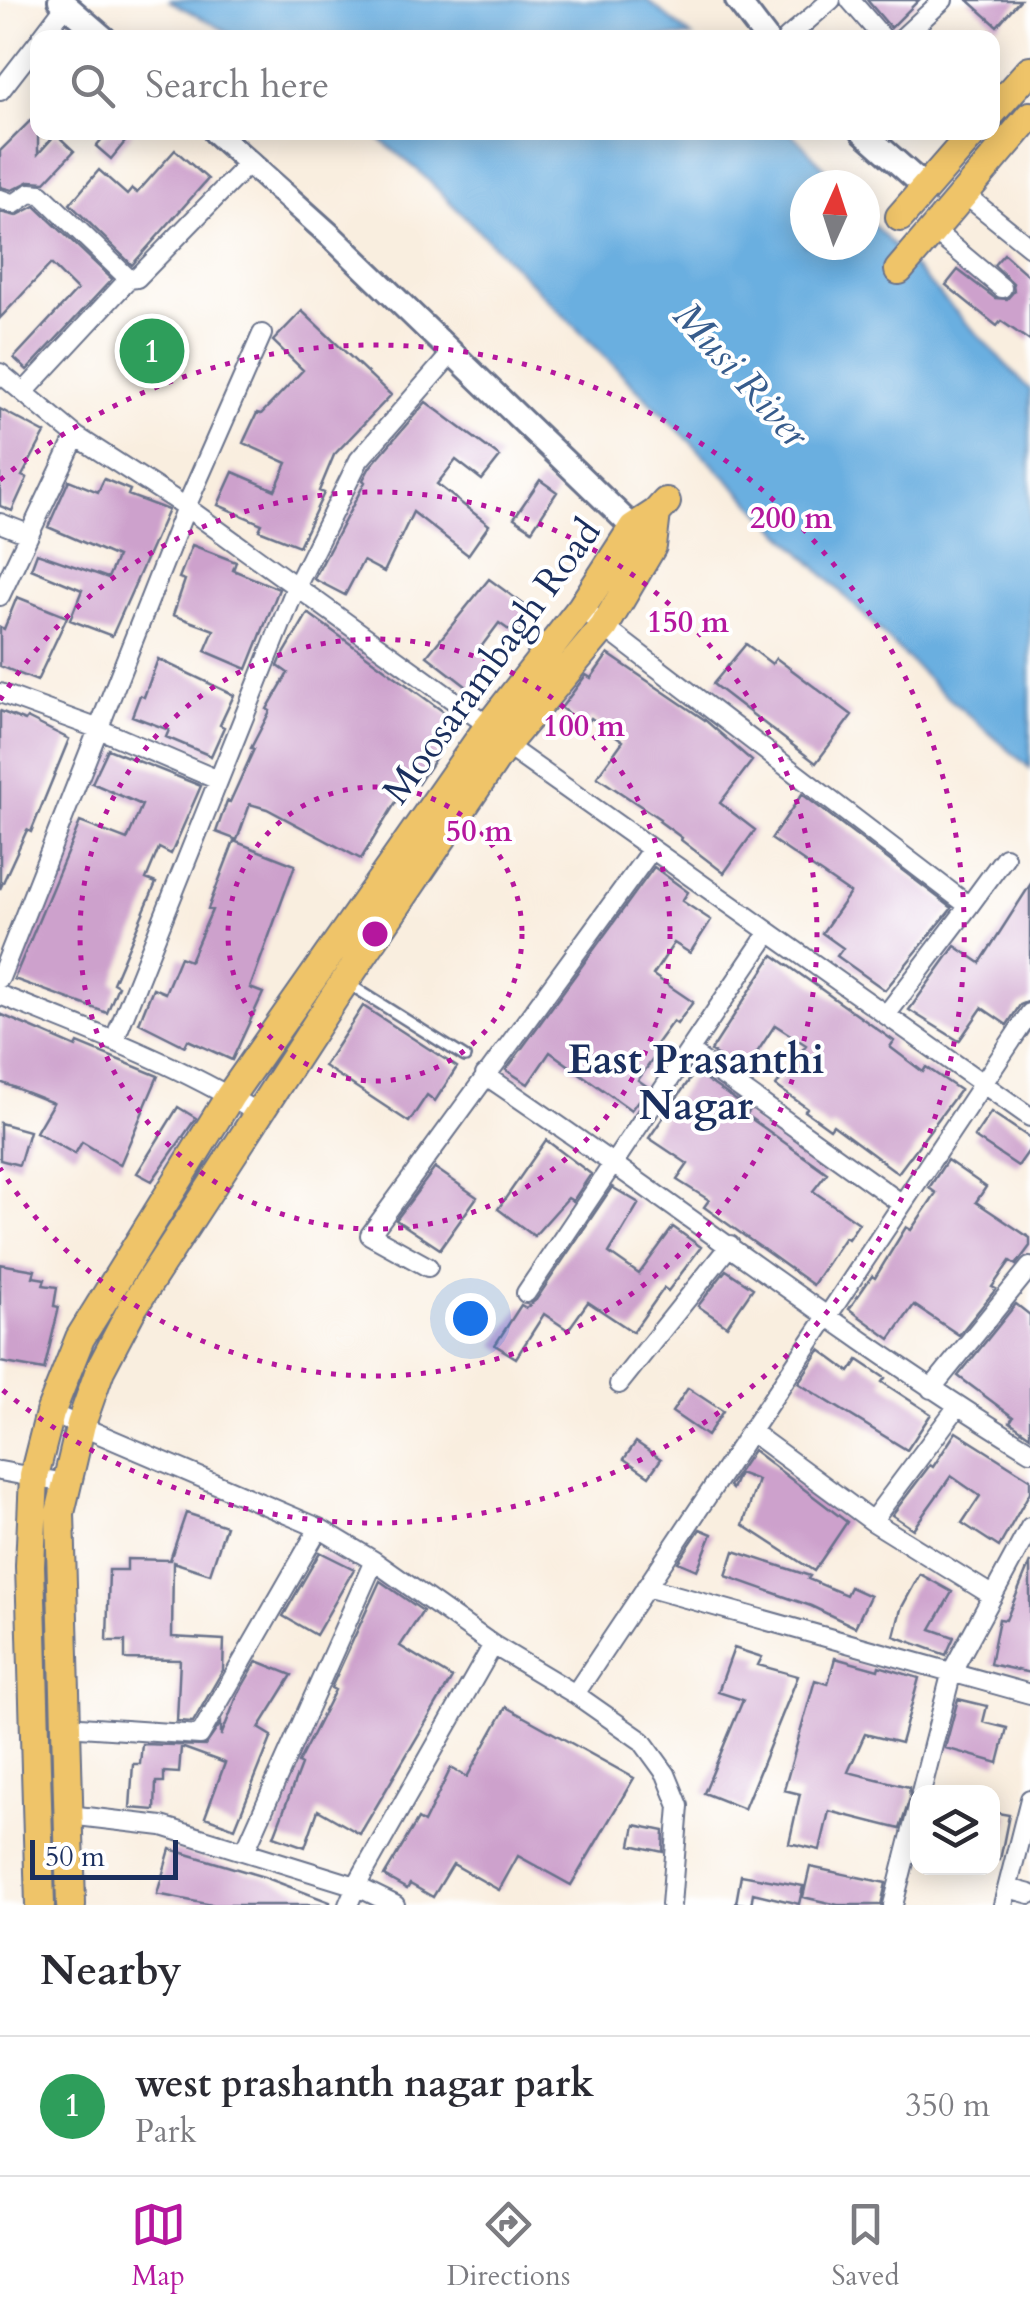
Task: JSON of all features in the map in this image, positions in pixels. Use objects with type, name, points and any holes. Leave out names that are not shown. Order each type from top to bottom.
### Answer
[{"type":"main road","points":[[1000,103],[1030,70]]},
{"type":"main road","points":[[899,270],[1030,116]]},
{"type":"main road","points":[[900,217],[967,140]]},
{"type":"main road","name":"Moosarambagh Road","points":[[72,1905],[60,1513],[81,1424],[100,1370],[133,1307],[345,982],[497,736],[582,607],[652,522]]},
{"type":"main road","name":"Moosarambagh Road","points":[[40,1905],[30,1566],[34,1476],[67,1367],[94,1312],[230,1096],[497,736],[604,627],[652,522]]},
{"type":"street","points":[[736,0],[760,30]]},
{"type":"street","points":[[796,30],[831,0]]},
{"type":"street","points":[[850,0],[876,30]]},
{"type":"street","points":[[911,30],[943,0]]},
{"type":"street","points":[[45,30],[63,3],[95,30]]},
{"type":"street","points":[[0,91],[30,52]]},
{"type":"street","points":[[224,140],[451,354],[652,522]]},
{"type":"street","points":[[872,140],[925,186]]},
{"type":"street","points":[[24,392],[129,279],[138,278],[250,162]]},
{"type":"street","points":[[0,198],[14,204],[30,193],[41,194],[129,279]]},
{"type":"street","points":[[963,194],[1030,247]]},
{"type":"street","points":[[933,230],[1002,288]]},
{"type":"street","points":[[0,978],[186,506],[262,334]]},
{"type":"street","points":[[114,1041],[296,587],[360,460],[451,354]]},
{"type":"street","points":[[0,373],[76,436],[186,506],[652,849],[1030,1117]]},
{"type":"street","points":[[0,596],[76,436]]},
{"type":"street","points":[[0,523],[28,534]]},
{"type":"street","points":[[582,607],[969,906]]},
{"type":"street","points":[[0,693],[99,729],[218,780]]},
{"type":"street","points":[[428,1267],[370,1235],[652,849]]},
{"type":"street","points":[[886,1015],[1005,857]]},
{"type":"street","points":[[526,1293],[769,932]]},
{"type":"street","points":[[0,995],[114,1041],[230,1096],[259,1114]]},
{"type":"street","points":[[575,1694],[1030,1012]]},
{"type":"street","points":[[690,1052],[902,1204]]},
{"type":"street","points":[[485,1075],[616,1163],[931,1389],[1030,1451]]},
{"type":"street","points":[[619,1384],[730,1245]]},
{"type":"street","points":[[931,1389],[1026,1278]]},
{"type":"street","points":[[872,1521],[958,1406]]},
{"type":"street","points":[[50,1413],[318,1528],[642,1741],[666,1774],[680,1806],[672,1905]]},
{"type":"street","points":[[750,1431],[872,1521],[992,1596]]},
{"type":"street","points":[[0,1471],[66,1483]]},
{"type":"street","points":[[923,1785],[952,1672],[1030,1527]]},
{"type":"street","points":[[65,1726],[200,1735],[318,1528]]},
{"type":"street","points":[[244,1851],[374,1562]]},
{"type":"street","points":[[646,1586],[1030,1694]]},
{"type":"street","points":[[348,1905],[493,1645]]},
{"type":"street","points":[[1030,1800],[1006,1896],[1030,1894]]},
{"type":"street","points":[[69,1816],[162,1826],[356,1886],[396,1905]]},
{"type":"street","points":[[893,1905],[910,1839]]},
{"type":"lane","points":[[345,982],[465,1057]]},
{"type":"water","points":[[168,0],[647,0],[683,30],[224,30]]},
{"type":"water","name":"Musi River","points":[[381,140],[798,140],[827,170],[790,170],[790,260],[880,260],[880,232],[1030,390],[1030,768],[936,687],[419,171]]},
{"type":"building","points":[[867,0],[919,0],[891,28]]},
{"type":"building","points":[[968,0],[1020,0],[997,26]]},
{"type":"building","points":[[30,121],[30,140],[38,140],[38,154],[51,140],[62,140],[74,151],[45,182],[30,181],[12,190],[0,187],[0,151]]},
{"type":"building","points":[[101,140],[126,140],[111,159],[96,146]]},
{"type":"building","points":[[175,150],[208,179],[132,265],[70,204],[99,170],[127,195],[132,189],[137,193]]},
{"type":"building","points":[[35,206],[112,279],[27,370],[14,358],[77,290],[51,264],[0,318],[0,212],[16,216]]},
{"type":"building","points":[[1004,254],[1030,277],[1030,341],[1001,321],[997,326],[946,285],[958,270],[995,298],[1007,299],[1014,291],[1013,283],[994,265]]},
{"type":"building","points":[[302,311],[391,395],[334,455],[319,491],[324,493],[299,546],[259,530],[262,524],[218,505],[233,472],[275,490],[287,463],[243,443],[257,413],[261,414],[303,370],[273,341]]},
{"type":"building","points":[[426,402],[500,457],[482,480],[456,460],[437,484],[489,525],[468,555],[413,512],[384,572],[363,561],[345,595],[314,579],[370,467]]},
{"type":"building","points":[[0,409],[45,433],[22,476],[27,478],[12,511],[0,506]]},
{"type":"building","points":[[104,479],[130,490],[128,495],[168,510],[112,636],[70,620],[82,590],[31,569],[37,553],[108,578],[117,557],[48,527],[69,480],[98,492]]},
{"type":"building","points":[[540,480],[557,492],[532,530],[514,518]]},
{"type":"building","points":[[192,545],[236,562],[233,570],[279,589],[247,669],[205,651],[214,630],[173,615],[185,580],[179,578]]},
{"type":"building","points":[[489,579],[534,612],[516,635],[499,623],[478,651],[497,666],[475,693],[427,656]]},
{"type":"building","points":[[17,597],[67,617],[37,681],[0,666],[0,627],[4,629]]},
{"type":"building","points":[[308,613],[459,723],[418,784],[410,779],[361,859],[267,809],[250,804],[237,840],[216,832],[270,711],[267,709],[288,673],[278,666]]},
{"type":"building","points":[[746,644],[772,664],[776,658],[852,715],[816,763],[713,684]]},
{"type":"building","points":[[608,654],[705,720],[752,761],[720,803],[755,830],[724,873],[660,819],[597,777],[623,741],[591,718],[585,726],[561,708]]},
{"type":"building","points":[[158,659],[234,695],[211,756],[166,737],[169,730],[132,716],[140,695],[144,697]]},
{"type":"building","points":[[0,711],[25,721],[27,718],[69,739],[31,832],[27,830],[0,889]]},
{"type":"building","points":[[108,749],[201,786],[171,854],[159,848],[146,879],[156,883],[113,983],[118,986],[107,1013],[14,979],[80,822],[127,840],[142,805],[92,783]]},
{"type":"building","points":[[802,794],[952,908],[885,990],[837,956],[843,948],[822,933],[850,893],[771,839]]},
{"type":"building","points":[[234,841],[295,865],[250,988],[263,993],[232,1060],[188,1040],[185,1046],[139,1023],[153,988],[165,993],[180,957],[190,961],[212,910],[208,909]]},
{"type":"building","points":[[654,867],[688,892],[682,901],[711,920],[690,953],[674,943],[653,975],[693,1002],[651,1051],[656,1055],[638,1080],[648,1087],[631,1110],[550,1052],[528,1084],[506,1070]]},
{"type":"building","points":[[1030,885],[1030,1001],[1020,1005],[1007,1025],[982,1008],[959,1041],[909,1010],[955,946],[980,963]]},
{"type":"building","points":[[773,955],[894,1041],[890,1047],[923,1072],[926,1067],[960,1090],[898,1173],[833,1125],[830,1129],[776,1086],[806,1045],[775,1025],[743,1074],[711,1051]]},
{"type":"building","points":[[363,1006],[457,1067],[435,1101],[427,1095],[409,1122],[324,1066]]},
{"type":"building","points":[[0,1014],[158,1076],[120,1165],[82,1142],[75,1154],[36,1132],[53,1103],[0,1082]]},
{"type":"building","points":[[695,1072],[750,1110],[746,1115],[827,1173],[813,1191],[859,1223],[813,1285],[704,1207],[709,1200],[677,1180],[688,1164],[649,1138]]},
{"type":"building","points":[[178,1107],[196,1118],[152,1181],[137,1173]]},
{"type":"building","points":[[991,1112],[1030,1138],[1030,1149],[1018,1166],[974,1137]]},
{"type":"building","points":[[0,1123],[29,1131],[19,1165],[0,1160]]},
{"type":"building","points":[[546,1140],[591,1174],[573,1201],[568,1198],[534,1236],[498,1209]]},
{"type":"building","points":[[947,1160],[986,1187],[976,1202],[1030,1238],[1030,1246],[1016,1265],[1010,1261],[992,1287],[996,1289],[959,1335],[914,1305],[890,1339],[849,1309],[872,1276],[875,1278],[906,1227],[911,1230],[936,1193],[929,1188]]},
{"type":"building","points":[[435,1168],[477,1197],[440,1249],[396,1220]]},
{"type":"building","points":[[612,1187],[639,1203],[609,1253],[639,1274],[673,1227],[701,1247],[668,1291],[664,1288],[633,1332],[588,1302],[568,1330],[544,1314],[516,1358],[495,1345],[521,1305],[526,1308],[536,1300]]},
{"type":"building","points":[[0,1264],[35,1270],[33,1277],[45,1279],[43,1285],[57,1287],[54,1306],[59,1307],[44,1370],[0,1362]]},
{"type":"building","points":[[726,1270],[753,1288],[727,1326],[698,1306]]},
{"type":"building","points":[[1016,1304],[1030,1315],[1030,1436],[1010,1422],[1013,1417],[958,1376]]},
{"type":"building","points":[[820,1350],[850,1372],[858,1360],[885,1378],[882,1382],[931,1414],[907,1450],[798,1383]]},
{"type":"building","points":[[688,1388],[723,1411],[707,1436],[672,1412]]},
{"type":"building","points":[[956,1432],[1030,1479],[1030,1492],[999,1547],[962,1523],[980,1496],[951,1476],[913,1529],[892,1515],[930,1465],[933,1467]]},
{"type":"building","points":[[636,1442],[661,1459],[649,1476],[624,1459]]},
{"type":"building","points":[[753,1450],[847,1522],[814,1571],[743,1525],[758,1480],[739,1473],[732,1489],[729,1486]]},
{"type":"building","points":[[186,1513],[226,1526],[210,1574],[173,1562],[172,1637],[224,1640],[223,1670],[193,1722],[177,1721],[180,1660],[125,1659],[125,1641],[107,1641],[109,1570],[127,1570],[127,1559],[170,1560]]},
{"type":"building","points":[[700,1529],[712,1534],[697,1570],[678,1562]]},
{"type":"building","points":[[734,1551],[810,1576],[808,1579],[846,1595],[850,1587],[870,1596],[855,1627],[811,1606],[726,1576]]},
{"type":"building","points":[[320,1552],[354,1569],[316,1635],[283,1616]]},
{"type":"building","points":[[1030,1562],[1030,1673],[990,1664],[999,1619],[1006,1620]]},
{"type":"building","points":[[920,1574],[952,1592],[931,1629],[954,1637],[946,1655],[894,1636],[901,1609]]},
{"type":"building","points":[[380,1581],[423,1611],[400,1646],[452,1678],[360,1834],[318,1810],[305,1847],[274,1836],[301,1765],[298,1763],[335,1690],[331,1688]]},
{"type":"building","points":[[734,1648],[762,1657],[758,1665],[798,1676],[744,1809],[704,1793],[743,1700],[718,1692]]},
{"type":"building","points":[[835,1658],[919,1678],[901,1743],[865,1734],[848,1772],[909,1787],[910,1798],[900,1829],[829,1811],[820,1850],[789,1843],[800,1794],[784,1790],[815,1680],[828,1684]]},
{"type":"building","points":[[257,1661],[292,1675],[259,1728],[272,1736],[235,1828],[205,1817],[225,1763],[181,1747],[179,1773],[164,1772],[164,1782],[156,1782],[155,1810],[130,1808],[133,1764],[140,1764],[142,1744],[205,1746],[221,1723],[221,1736]]},
{"type":"building","points":[[958,1699],[987,1706],[983,1722],[1007,1728],[998,1763],[945,1748]]},
{"type":"building","points":[[506,1707],[634,1778],[571,1885],[518,1856],[499,1890],[453,1864],[433,1897],[384,1876],[418,1819],[424,1823],[451,1768],[467,1777]]},
{"type":"building","points":[[1000,1813],[1009,1815],[1000,1860]]},
{"type":"building","points":[[635,1825],[664,1831],[663,1852],[631,1845]]},
{"type":"building","points":[[170,1849],[264,1877],[330,1905],[212,1905],[157,1894]]},
{"type":"building","points":[[810,1867],[886,1883],[881,1905],[838,1905],[803,1897]]},
{"type":"building","points":[[741,1875],[803,1886],[799,1904],[753,1893],[751,1905],[736,1903]]},
{"type":"place","name":"west prashanth nagar park","points":[[152,351]]},
{"type":"district","name":"East Prasanthi Nagar","points":[[696,1082]]}]
